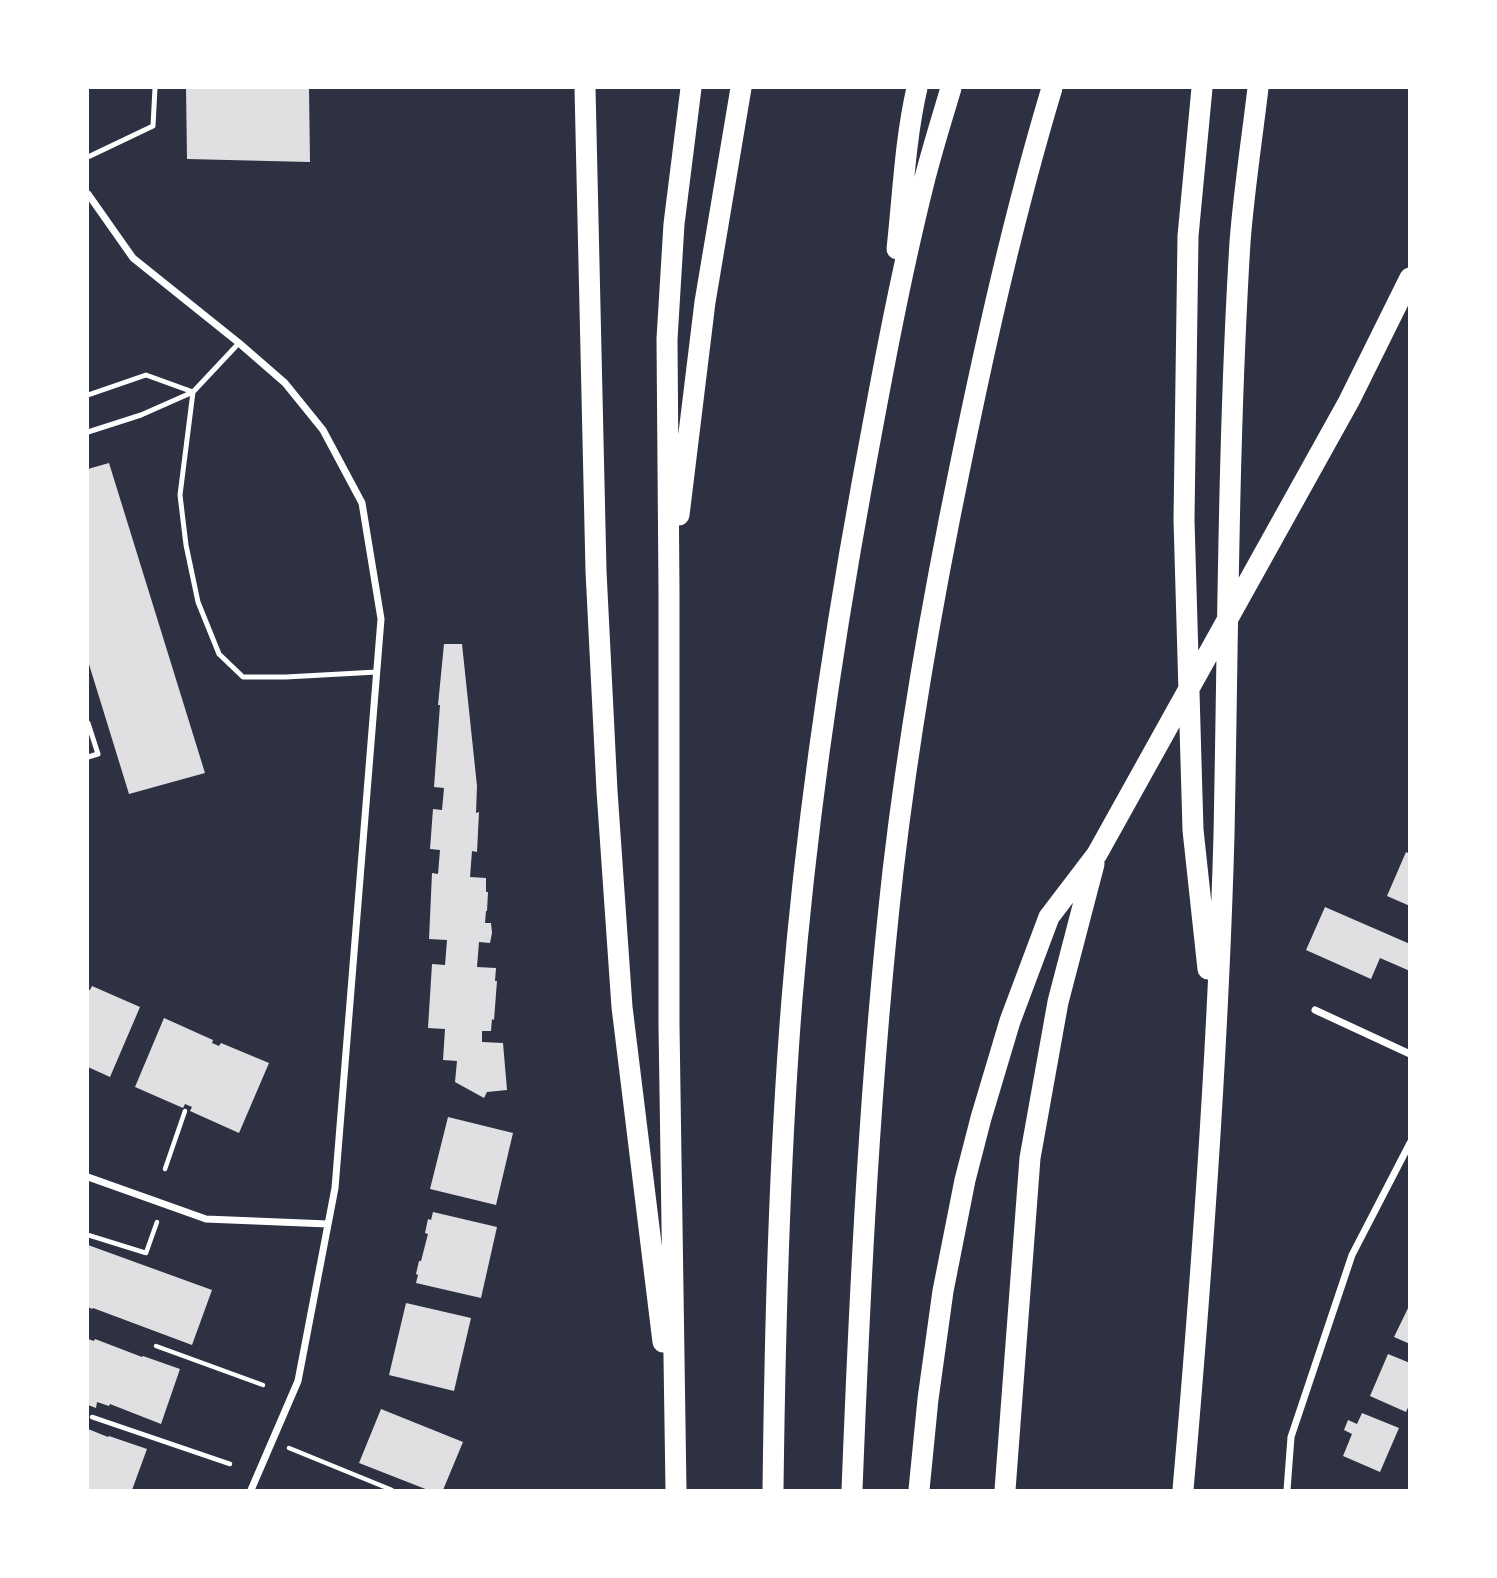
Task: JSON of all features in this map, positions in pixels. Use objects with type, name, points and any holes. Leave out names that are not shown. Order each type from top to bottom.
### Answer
[{"type":"highway","points":[[584,88],[596,571],[607,791],[622,1007],[676,1455]]},
{"type":"highway","points":[[676,1490],[669,1012],[667,340],[674,224],[691,88]]},
{"type":"highway","points":[[669,592],[705,302],[740,88]]},
{"type":"highway","points":[[889,340],[911,111],[917,88]]},
{"type":"highway","points":[[773,1490],[782,1154],[792,999],[806,849],[842,594],[889,340],[922,189],[951,88]]},
{"type":"highway","points":[[852,1490],[858,1326],[880,1008],[894,869],[916,705],[945,540],[984,352],[1029,163],[1052,88]]},
{"type":"highway","points":[[1202,88],[1188,236],[1184,520],[1193,830],[1217,1044]]},
{"type":"highway","points":[[1183,1490],[1198,1322],[1217,1044],[1231,454],[1241,239],[1258,88]]},
{"type":"highway","points":[[919,1490],[943,1291],[965,1180],[1010,1021],[1049,917],[1097,854],[1349,401],[1409,278]]},
{"type":"highway","points":[[1005,1490],[1030,1158],[1058,1002],[1097,854]]},
{"type":"street","points":[[88,194],[133,258],[285,383],[323,430],[362,503],[381,619],[335,1188],[298,1381],[251,1490]]},
{"type":"street","points":[[1315,1010],[1409,1054]]},
{"type":"street","points":[[1287,1490],[1291,1437],[1352,1255],[1409,1143]]},
{"type":"street","points":[[88,1177],[206,1219],[328,1224]]},
{"type":"lane","points":[[88,157],[153,126],[155,88]]},
{"type":"lane","points":[[88,432],[141,415],[193,392],[239,343]]},
{"type":"lane","points":[[88,395],[146,375],[193,392]]},
{"type":"lane","points":[[193,392],[180,495],[186,545],[198,602],[219,654],[243,677],[377,672]]},
{"type":"lane","points":[[88,723],[98,754],[88,757]]},
{"type":"path","points":[[165,1169],[185,1111]]},
{"type":"path","points":[[88,1235],[146,1253],[164,1204]]},
{"type":"path","points":[[156,1346],[263,1385]]},
{"type":"path","points":[[92,1417],[230,1464]]},
{"type":"path","points":[[273,1441],[392,1490]]},
{"type":"building","points":[[186,88],[309,88],[310,162],[187,159]]},
{"type":"building","points":[[109,463],[205,773],[129,794],[88,661],[88,469]]},
{"type":"building","points":[[444,644],[462,644],[477,786],[476,813],[479,812],[477,852],[472,851],[470,877],[486,878],[488,892],[485,923],[491,923],[492,933],[490,943],[479,942],[477,967],[496,968],[494,1020],[492,1019],[491,1031],[482,1031],[482,1042],[503,1043],[507,1090],[487,1092],[484,1098],[455,1082],[457,1061],[443,1060],[445,1029],[428,1028],[432,964],[445,965],[447,940],[429,939],[432,873],[438,874],[440,850],[430,849],[433,809],[442,810],[444,788],[434,787]]},
{"type":"building","points":[[1406,852],[1410,854],[1410,906],[1387,896]]},
{"type":"building","points":[[1325,907],[1410,944],[1410,971],[1380,958],[1371,979],[1306,950]]},
{"type":"building","points":[[92,986],[140,1007],[110,1077],[88,1067],[88,989]]},
{"type":"building","points":[[164,1018],[213,1040],[212,1043],[219,1046],[221,1043],[269,1063],[239,1133],[190,1111],[192,1107],[185,1104],[183,1108],[135,1087]]},
{"type":"building","points":[[448,1117],[513,1133],[496,1205],[430,1189]]},
{"type":"building","points":[[433,1212],[497,1227],[481,1298],[416,1283],[419,1261],[428,1234],[425,1233],[428,1219],[431,1220]]},
{"type":"building","points":[[88,1245],[212,1290],[192,1345],[88,1307]]},
{"type":"building","points":[[406,1303],[471,1318],[454,1391],[389,1375]]},
{"type":"building","points":[[1410,1304],[1410,1344],[1394,1337]]},
{"type":"building","points":[[88,1339],[95,1339],[180,1369],[161,1424],[110,1404],[109,1406],[97,1402],[96,1408],[88,1405]]},
{"type":"building","points":[[1388,1354],[1410,1363],[1410,1403],[1406,1412],[1370,1396]]},
{"type":"building","points":[[381,1409],[463,1442],[443,1490],[428,1490],[359,1463]]},
{"type":"building","points":[[1362,1413],[1399,1428],[1380,1472],[1343,1456],[1352,1434],[1344,1430],[1348,1420],[1357,1424]]},
{"type":"building","points":[[88,1429],[147,1449],[132,1490],[88,1488]]}]
